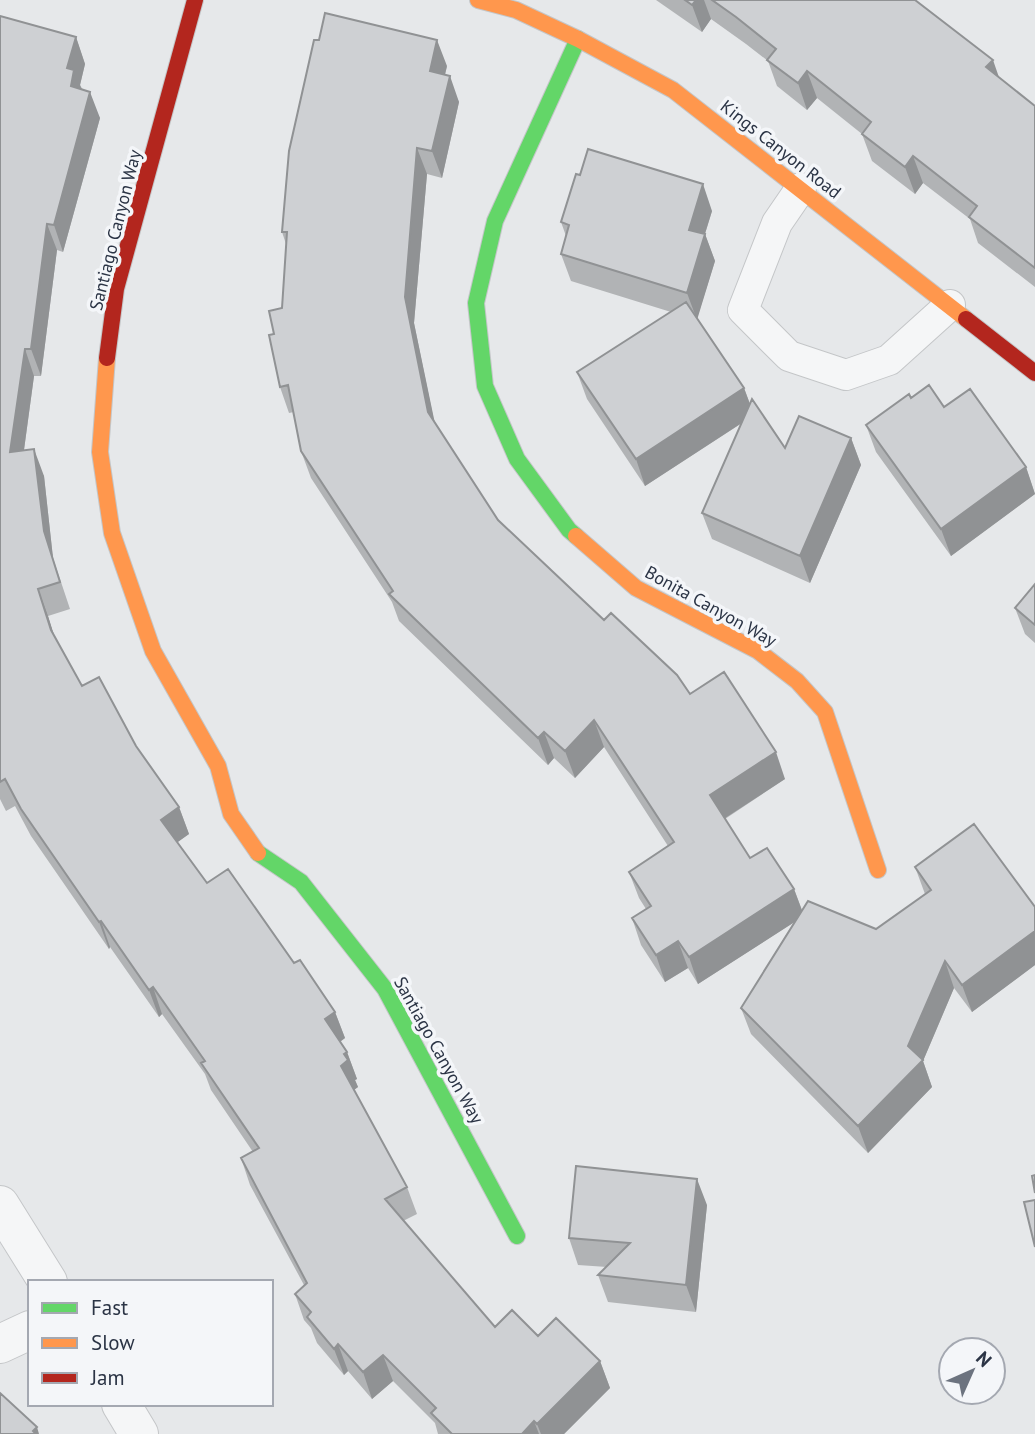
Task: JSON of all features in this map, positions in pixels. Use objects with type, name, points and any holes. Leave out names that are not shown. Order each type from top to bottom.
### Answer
[{"type":"street","name":"Santiago Canyon Way","points":[[195,0],[116,289],[105,372],[100,452],[112,533],[153,651],[218,766],[231,814],[259,854],[301,882],[385,989],[517,1236]]},
{"type":"street","name":"Kings Canyon Road","points":[[478,0],[516,10],[578,39],[673,90],[1035,373]]},
{"type":"street","name":"Bonita Canyon Way","points":[[578,39],[495,220],[476,303],[485,386],[517,459],[569,530],[636,587],[758,651],[797,681],[825,712],[878,870]]},
{"type":"street","points":[[0,1205],[47,1280]]},
{"type":"street","points":[[0,1344],[28,1331]]},
{"type":"street","points":[[122,1406],[139,1434]]},
{"type":"lane","points":[[801,188],[777,223],[743,310],[789,356],[846,375],[890,360],[950,305]]},
{"type":"building","points":[[712,0],[915,0],[993,60],[986,67],[1035,106],[1035,268],[969,217],[977,206],[913,156],[905,167],[862,134],[871,122],[807,71],[798,83],[767,60],[776,49]]},
{"type":"building","points":[[325,13],[437,40],[430,71],[450,76],[432,151],[417,148],[405,297],[428,412],[498,520],[604,620],[611,613],[677,675],[690,694],[724,672],[776,752],[710,795],[750,858],[767,848],[794,889],[689,957],[678,941],[656,955],[632,918],[651,906],[629,872],[674,842],[594,720],[565,751],[544,732],[538,738],[389,594],[393,591],[301,451],[288,385],[280,387],[269,335],[274,334],[269,311],[282,308],[287,232],[282,232],[289,151],[314,40],[319,40]]},
{"type":"building","points":[[0,16],[76,37],[67,68],[74,70],[71,86],[90,92],[54,225],[47,224],[31,349],[25,349],[10,452],[34,449],[44,531],[60,582],[38,589],[51,630],[82,686],[99,677],[136,746],[179,807],[161,820],[207,883],[228,869],[294,963],[300,960],[335,1012],[325,1019],[347,1052],[344,1054],[348,1060],[341,1066],[407,1187],[385,1199],[495,1327],[512,1310],[538,1336],[556,1318],[600,1361],[537,1424],[534,1421],[522,1434],[452,1434],[431,1413],[436,1408],[383,1355],[363,1372],[338,1344],[334,1349],[307,1317],[311,1312],[295,1294],[307,1283],[241,1158],[259,1148],[201,1063],[205,1061],[153,987],[149,990],[101,921],[99,922],[21,809],[5,779],[0,782]]},
{"type":"building","points":[[588,149],[703,184],[689,230],[705,234],[687,293],[561,254],[569,225],[561,222],[576,174],[580,175]]},
{"type":"building","points":[[686,302],[744,388],[636,459],[577,372]]},
{"type":"building","points":[[929,385],[944,407],[970,389],[1026,467],[941,529],[866,425],[909,394],[911,398]]},
{"type":"building","points":[[752,399],[785,448],[799,416],[851,438],[800,556],[702,513]]},
{"type":"building","points":[[1035,584],[1035,625],[1015,608]]},
{"type":"building","points":[[974,824],[1035,907],[1035,931],[962,985],[945,961],[908,1046],[923,1060],[858,1126],[741,1008],[808,901],[876,929],[931,890],[915,867]]},
{"type":"building","points":[[576,1166],[697,1179],[686,1285],[598,1275],[630,1243],[569,1238]]},
{"type":"building","points":[[1035,1200],[1035,1247],[1024,1202]]},
{"type":"building","points":[[0,1393],[37,1427],[33,1431],[36,1434],[0,1434]]},
{"type":"traffic: fast","points":[[576,536],[517,459],[485,386],[476,303],[495,221],[578,39]]},
{"type":"traffic: fast","points":[[258,853],[301,882],[385,989],[517,1236]]},
{"type":"traffic: slow","points":[[478,0],[516,10],[578,39],[673,90],[966,319]]},
{"type":"traffic: slow","points":[[107,358],[100,452],[112,533],[153,651],[218,766],[231,814],[258,853]]},
{"type":"traffic: slow","points":[[576,536],[636,588],[758,651],[797,681],[825,712],[878,870]]},
{"type":"traffic: jam","points":[[107,358],[116,289],[195,0]]},
{"type":"traffic: jam","points":[[966,319],[1035,373]]}]
